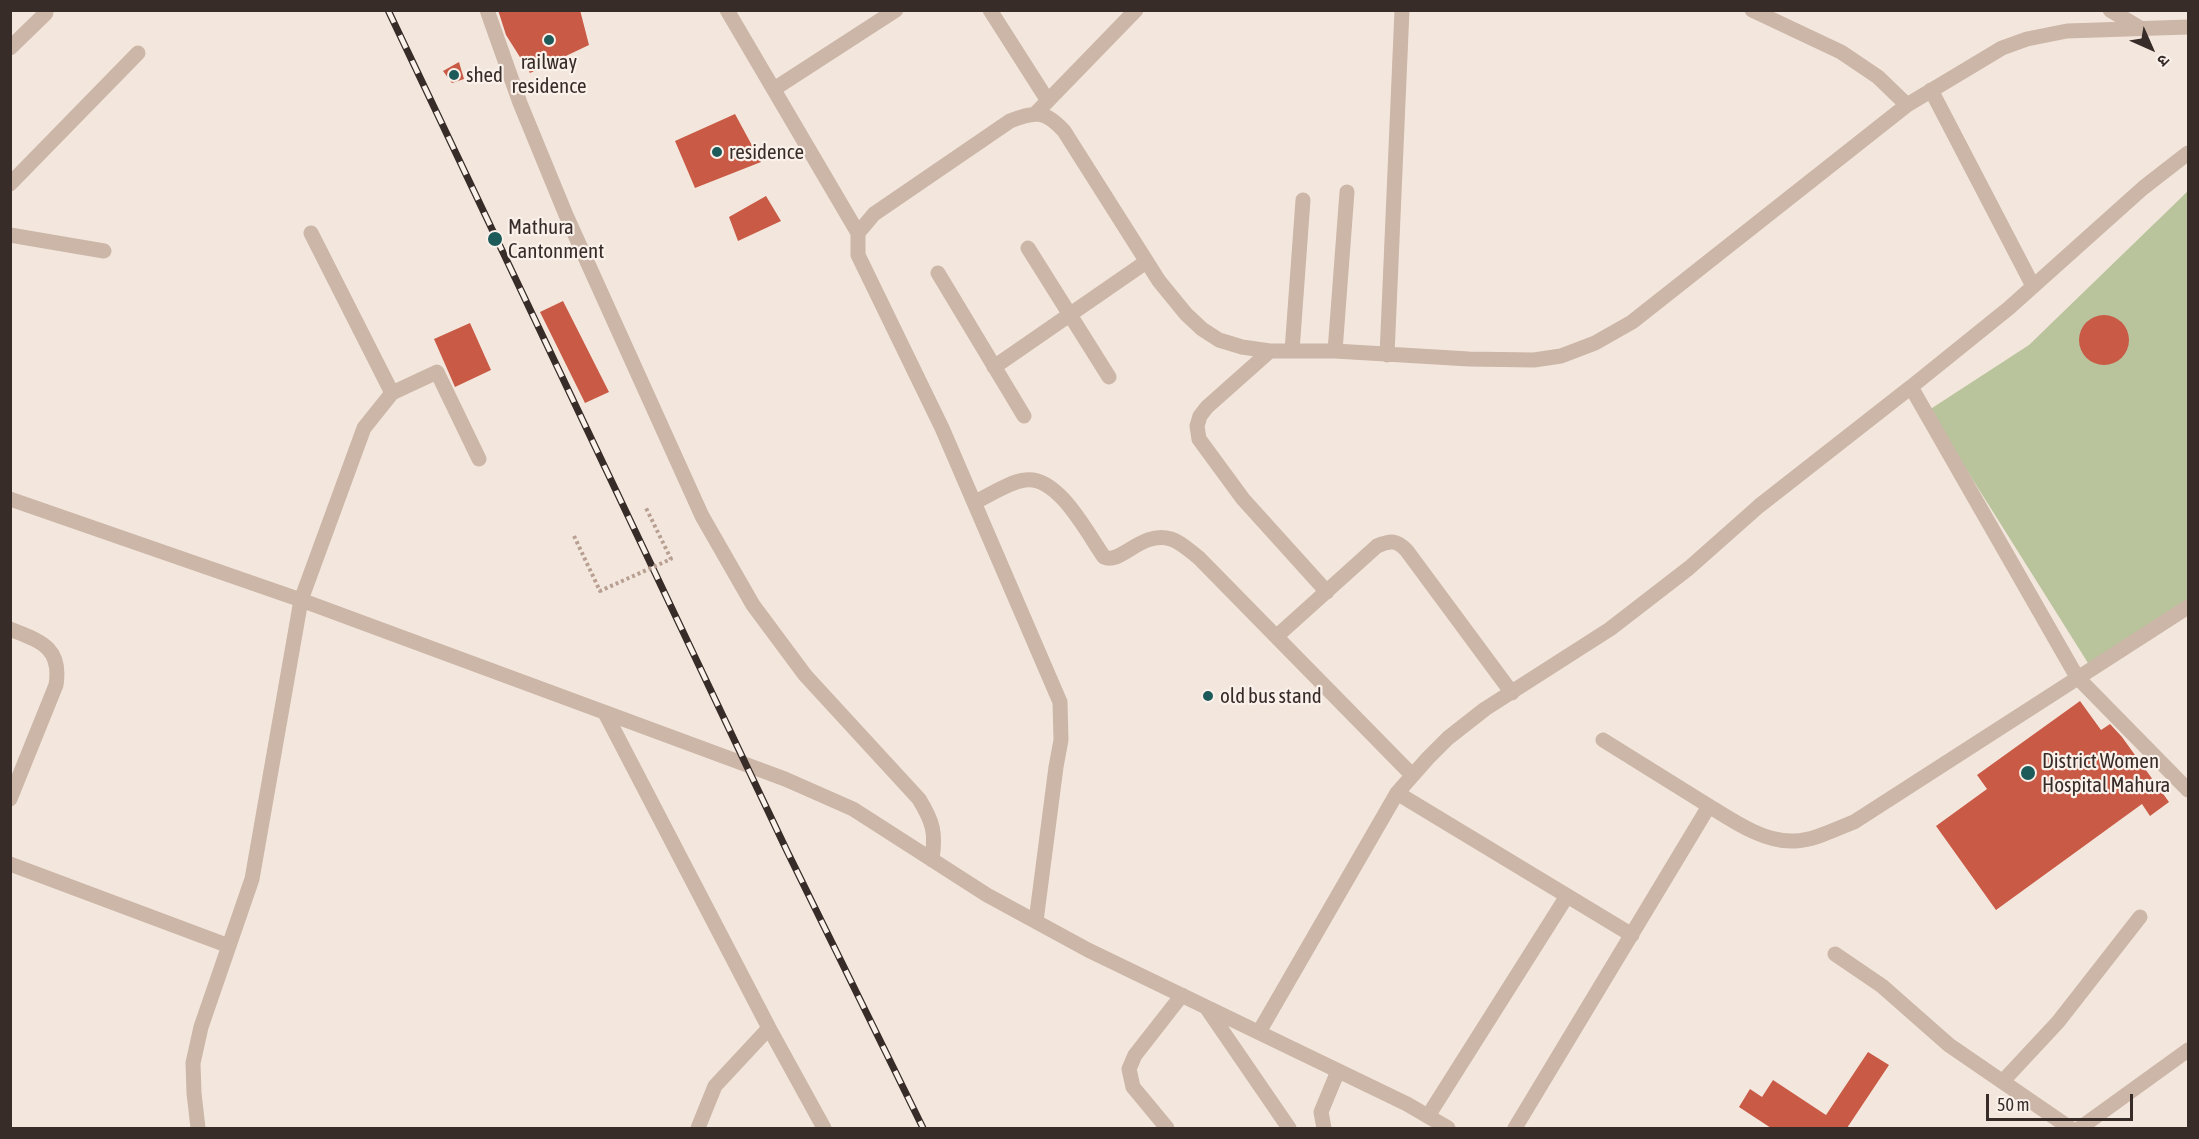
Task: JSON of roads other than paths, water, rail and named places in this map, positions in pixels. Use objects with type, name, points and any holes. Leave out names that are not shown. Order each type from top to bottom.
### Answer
[{"type":"street","points":[[487,10],[520,104],[562,205],[702,516],[753,604],[805,675],[919,799],[929,816],[935,839],[932,860]]},
{"type":"street","points":[[727,10],[858,233],[858,255],[942,428],[1060,702],[1061,740],[1036,921]]},
{"type":"street","points":[[774,89],[896,10]]},
{"type":"street","points":[[990,10],[1048,101]]},
{"type":"street","points":[[1036,113],[1136,10]]},
{"type":"street","points":[[1387,355],[1402,10]]},
{"type":"street","points":[[2110,10],[2140,28]]},
{"type":"street","points":[[1753,11],[1841,52],[1878,77],[1906,105]]},
{"type":"street","points":[[10,48],[46,13]]},
{"type":"street","points":[[858,233],[874,214],[1003,126],[1026,114],[1036,113],[1051,119],[1064,131],[1146,262],[1186,314],[1202,329],[1219,340],[1242,347],[1270,351],[1335,351],[1534,360],[1561,356],[1595,343],[1632,322],[1906,105],[2002,48],[2027,39],[2067,31],[2188,27]]},
{"type":"street","points":[[10,184],[138,53]]},
{"type":"street","points":[[1931,90],[2033,286]]},
{"type":"street","points":[[1259,1032],[1397,793],[1448,738],[1485,710],[1611,629],[1689,568],[1767,499],[1911,387],[2188,153]]},
{"type":"street","points":[[1335,351],[1347,192]]},
{"type":"street","points":[[1292,351],[1303,200]]},
{"type":"street","points":[[311,233],[392,393]]},
{"type":"street","points":[[10,235],[105,251]]},
{"type":"street","points":[[1028,248],[1109,377]]},
{"type":"street","points":[[994,367],[1146,262]]},
{"type":"street","points":[[938,273],[1024,416]]},
{"type":"street","points":[[1270,351],[1200,416],[1197,426],[1199,439],[1243,499],[1327,592]]},
{"type":"street","points":[[198,1128],[193,1063],[201,1027],[252,879],[301,600],[364,428],[392,393],[436,372],[479,459]]},
{"type":"street","points":[[1911,387],[2077,677],[2188,790]]},
{"type":"street","points":[[975,502],[1022,480],[1035,479],[1049,485],[1064,499],[1104,557],[1112,560],[1154,537],[1170,539],[1184,546],[1199,558],[1277,636],[1412,775]]},
{"type":"street","points":[[10,499],[301,600],[786,779],[853,809],[987,895],[1088,950],[1407,1104],[1448,1128]]},
{"type":"street","points":[[1277,636],[1377,546],[1388,541],[1400,544],[1512,693]]},
{"type":"street","points":[[1603,740],[1735,822],[1771,838],[1794,842],[1812,838],[1854,822],[2188,607]]},
{"type":"street","points":[[10,628],[43,643],[54,656],[58,671],[56,685],[10,799]]},
{"type":"street","points":[[605,713],[769,1028],[824,1128]]},
{"type":"street","points":[[1397,793],[1632,935]]},
{"type":"street","points":[[1515,1128],[1709,806]]},
{"type":"street","points":[[10,864],[229,946]]},
{"type":"street","points":[[1428,1116],[1567,896]]},
{"type":"street","points":[[2002,1081],[2058,1022],[2140,917]]},
{"type":"street","points":[[1835,954],[1882,986],[1949,1045],[2070,1128]]},
{"type":"street","points":[[1167,1128],[1133,1087],[1129,1069],[1135,1055],[1182,995]]},
{"type":"street","points":[[1206,1007],[1289,1128]]},
{"type":"street","points":[[697,1126],[716,1086],[769,1028]]},
{"type":"street","points":[[2080,1128],[2188,1050]]},
{"type":"street","points":[[1324,1128],[1321,1112],[1338,1071]]},
{"type":"railway","points":[[388,10],[787,851],[923,1128]]},
{"type":"place","name":"railway residence","points":[[549,40]]},
{"type":"place","name":"shed","points":[[454,75]]},
{"type":"place","name":"residence","points":[[717,152]]},
{"type":"place","name":"Mathura Cantonment","points":[[495,239]]},
{"type":"place","name":"old bus stand","points":[[1208,696]]},
{"type":"place","name":"District Women Hospital Mahura","points":[[2028,773]]}]
